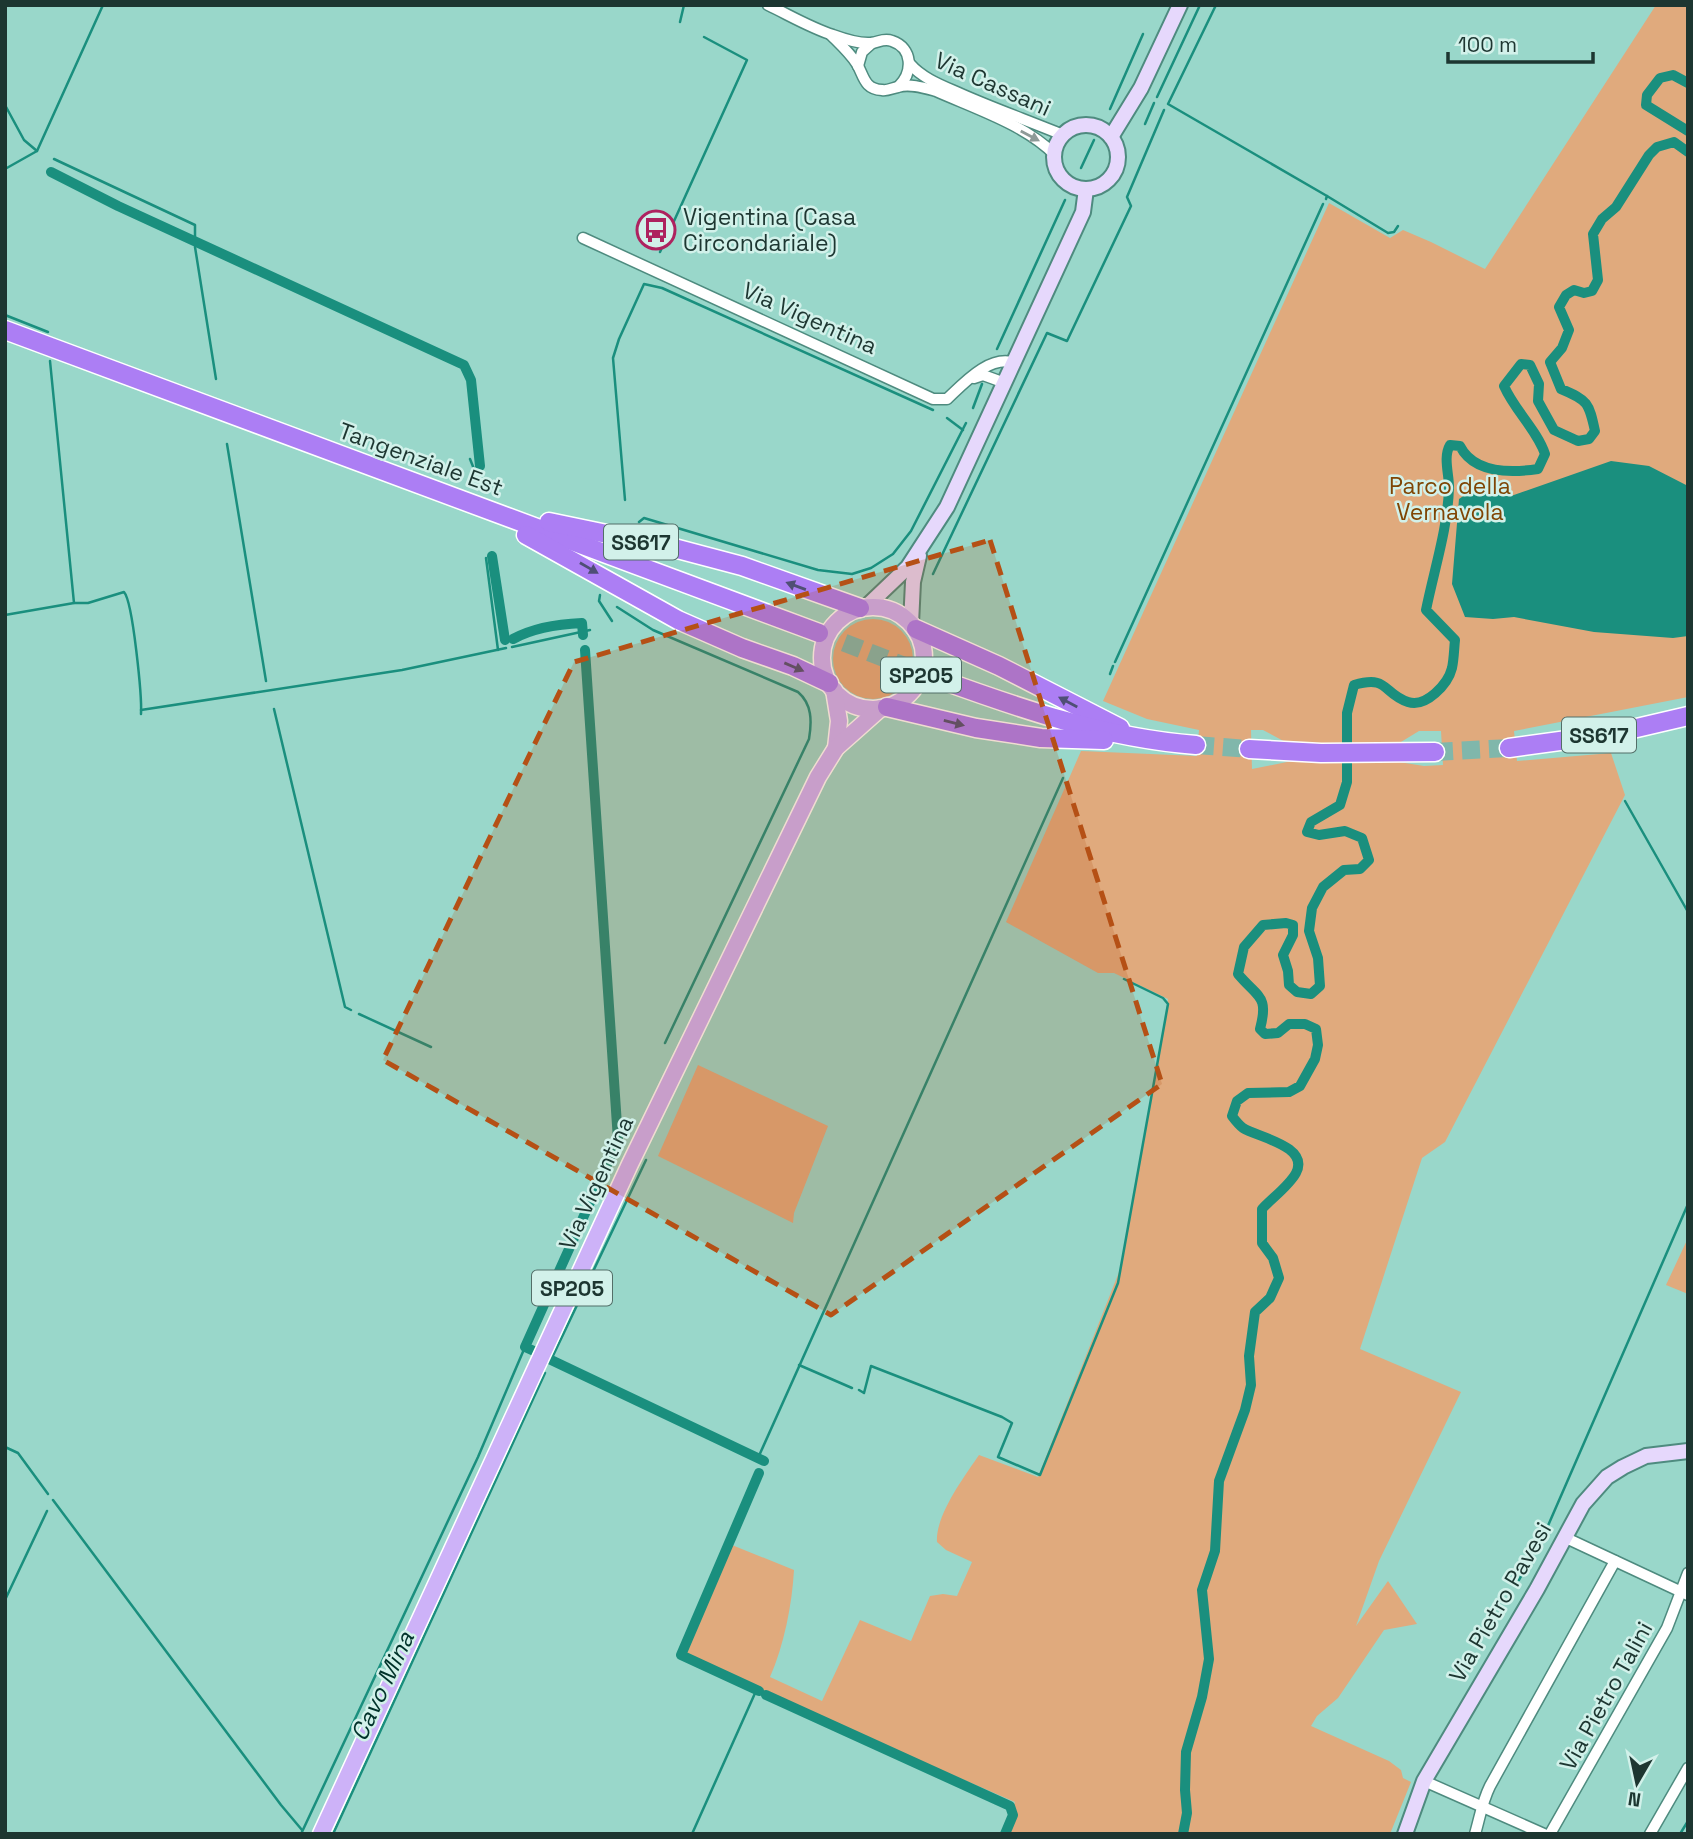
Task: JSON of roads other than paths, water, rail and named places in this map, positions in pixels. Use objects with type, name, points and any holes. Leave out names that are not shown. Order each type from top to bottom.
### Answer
[{"type":"highway","name":"Tangenziale Est","points":[[5,330],[819,634]]},
{"type":"highway","name":"SS617","points":[[418,484],[566,528],[674,548],[741,566],[863,608]]},
{"type":"highway","name":"SS617","points":[[418,484],[460,507],[530,537],[677,620],[793,666],[831,687]]},
{"type":"highway","points":[[914,626],[1151,742]]},
{"type":"highway","points":[[936,678],[1071,725],[1151,742]]},
{"type":"highway","points":[[884,708],[976,728],[1041,738],[1196,746]]},
{"type":"highway","name":"SS617","points":[[1509,748],[1611,734],[1688,716]]},
{"type":"highway","points":[[1249,749],[1321,753],[1435,751]]},
{"type":"main road","name":"SP205","points":[[863,608],[890,609],[914,626]]},
{"type":"main road","name":"Via Vigentina","points":[[836,748],[839,721],[822,663],[823,648],[828,632],[837,621],[863,608]]},
{"type":"main road","name":"Via Vigentina","points":[[321,1834],[630,1164],[818,777],[836,748],[884,708],[905,698],[920,677],[924,651],[914,626]]},
{"type":"main road","name":"SP205","points":[[831,687],[841,697],[858,706],[884,708]]},
{"type":"street","name":"Via Cassani","points":[[768,5],[831,35],[860,42],[884,40],[900,45],[910,64],[921,75],[1016,118],[1063,135]]},
{"type":"street","points":[[1111,137],[1141,88],[1180,5]]},
{"type":"street","name":"Via Cassani","points":[[831,35],[859,66],[864,81],[877,90],[899,86],[905,80],[910,64]]},
{"type":"street","points":[[859,66],[862,52],[872,43]]},
{"type":"street","name":"Via Cassani","points":[[899,86],[936,90],[1025,132],[1042,142],[1055,155]]},
{"type":"street","points":[[1096,127],[1119,112],[1141,88]]},
{"type":"street","points":[[1078,126],[1096,127],[1111,137],[1118,156],[1117,166],[1105,183],[1086,189],[1067,182],[1056,166],[1056,148],[1063,135],[1078,126]]},
{"type":"street","name":"Via Vigentina","points":[[863,608],[908,567],[947,507],[1083,212],[1086,189]]},
{"type":"street","name":"Via Vigentina","points":[[583,238],[933,399],[947,399],[979,371],[1006,360],[1015,363]]},
{"type":"street","points":[[970,379],[983,375],[1005,383]]},
{"type":"street","name":"Via Vigentina","points":[[914,626],[913,582],[921,550]]},
{"type":"street","name":"Via Pietro Pavesi","points":[[1405,1834],[1424,1781],[1537,1589],[1583,1504],[1607,1477],[1646,1457],[1688,1451]]},
{"type":"street","points":[[1564,1538],[1684,1594]]},
{"type":"street","points":[[1475,1834],[1481,1805],[1615,1561]]},
{"type":"street","name":"Via Pietro Talini","points":[[1550,1834],[1667,1628],[1684,1594],[1688,1573]]},
{"type":"street","points":[[1650,1834],[1688,1768]]},
{"type":"street","points":[[1424,1781],[1544,1834]]},
{"type":"waterway","points":[[5,169],[37,151],[103,5]]},
{"type":"waterway","points":[[680,22],[684,5]]},
{"type":"waterway","points":[[1157,97],[1200,5]]},
{"type":"waterway","points":[[1216,5],[1168,104],[1327,196]]},
{"type":"waterway","points":[[1110,109],[1143,34]]},
{"type":"waterway","points":[[660,252],[747,60],[704,37]]},
{"type":"waterway","points":[[1688,83],[1673,75],[1660,78],[1647,95],[1646,105],[1688,131]]},
{"type":"waterway","points":[[1145,124],[1154,103]]},
{"type":"waterway","points":[[5,105],[24,140],[37,151]]},
{"type":"waterway","points":[[933,574],[1047,333],[1067,341],[1131,206],[1127,197],[1164,110]]},
{"type":"waterway","points":[[1081,168],[1094,140]]},
{"type":"waterway","points":[[1183,1834],[1187,1813],[1186,1752],[1202,1697],[1209,1659],[1202,1590],[1215,1551],[1219,1481],[1245,1410],[1251,1385],[1249,1356],[1255,1312],[1270,1298],[1279,1278],[1273,1258],[1262,1243],[1262,1209],[1293,1178],[1298,1164],[1296,1156],[1289,1149],[1243,1128],[1232,1116],[1237,1101],[1248,1093],[1289,1092],[1300,1086],[1315,1059],[1318,1045],[1316,1029],[1305,1024],[1289,1024],[1278,1033],[1265,1034],[1260,1029],[1262,1003],[1238,974],[1244,947],[1263,925],[1293,925],[1293,935],[1283,955],[1289,985],[1297,992],[1311,994],[1320,986],[1318,958],[1309,931],[1312,908],[1323,887],[1344,870],[1360,869],[1369,860],[1362,838],[1345,831],[1319,835],[1307,832],[1311,822],[1340,805],[1347,782],[1347,713],[1354,685],[1374,682],[1400,698],[1415,703],[1435,693],[1446,681],[1452,668],[1455,640],[1426,610],[1446,518],[1449,487],[1447,455],[1450,445],[1460,446],[1474,462],[1494,470],[1538,469],[1545,454],[1504,386],[1521,364],[1530,365],[1539,384],[1538,401],[1554,430],[1578,441],[1589,439],[1595,431],[1589,408],[1577,396],[1561,389],[1550,362],[1562,348],[1569,330],[1559,307],[1566,295],[1574,290],[1584,293],[1592,291],[1598,280],[1593,234],[1602,219],[1616,207],[1649,155],[1657,147],[1674,142],[1688,152]]},
{"type":"waterway","points":[[54,159],[195,225],[195,237]]},
{"type":"waterway","points":[[51,172],[118,206],[464,365],[471,380],[480,466]]},
{"type":"waterway","points":[[1326,199],[1327,196],[1388,233],[1394,232],[1398,226]]},
{"type":"waterway","points":[[997,349],[1065,200]]},
{"type":"waterway","points":[[1115,662],[1323,204]]},
{"type":"waterway","points":[[195,247],[216,379]]},
{"type":"waterway","points":[[625,500],[613,358],[644,284],[662,288],[933,410]]},
{"type":"waterway","points":[[5,315],[48,332]]},
{"type":"waterway","points":[[50,361],[74,603]]},
{"type":"waterway","points":[[973,408],[982,384]]},
{"type":"waterway","points":[[947,418],[963,430]]},
{"type":"waterway","points":[[639,522],[644,518],[818,570],[852,574],[871,568],[893,554],[911,531],[966,423]]},
{"type":"waterway","points":[[227,444],[266,681]]},
{"type":"waterway","points":[[470,459],[474,469]]},
{"type":"waterway","points":[[492,556],[505,640]]},
{"type":"waterway","points":[[486,558],[498,650]]},
{"type":"waterway","points":[[5,615],[88,603],[124,592],[134,631],[141,714]]},
{"type":"waterway","points":[[600,595],[599,601],[612,621]]},
{"type":"waterway","points":[[617,607],[653,630],[798,692],[810,713],[809,739],[665,1043]]},
{"type":"waterway","points":[[513,639],[529,632],[564,624],[582,623],[583,635]]},
{"type":"waterway","points":[[512,647],[590,630]]},
{"type":"waterway","points":[[141,710],[402,670],[506,648]]},
{"type":"waterway","points":[[534,1351],[525,1347],[618,1140],[585,650]]},
{"type":"waterway","points":[[1110,674],[1113,666]]},
{"type":"waterway","points":[[274,709],[345,1007],[351,1010]]},
{"type":"waterway","points":[[758,1458],[1063,778]]},
{"type":"waterway","points":[[1625,801],[1688,912]]},
{"type":"waterway","points":[[859,1390],[864,1393],[871,1366],[1002,1417],[1012,1423],[998,1457],[1040,1475],[1118,1283],[1168,1004],[1163,998],[1124,979]]},
{"type":"waterway","points":[[359,1014],[431,1047]]},
{"type":"waterway","points":[[550,1362],[646,1160]]},
{"type":"waterway","points":[[1519,1580],[1547,1528],[1688,1204]]},
{"type":"waterway","points":[[301,1834],[478,1457],[525,1347]]},
{"type":"waterway","points":[[549,1359],[764,1461]]},
{"type":"waterway","points":[[799,1365],[852,1388]]},
{"type":"waterway","name":"Cavo Mina","points":[[333,1834],[545,1373]]},
{"type":"waterway","points":[[5,1447],[18,1453],[48,1494]]},
{"type":"waterway","points":[[759,1473],[681,1655],[759,1691]]},
{"type":"waterway","points":[[53,1500],[302,1830]]},
{"type":"waterway","points":[[5,1600],[47,1511]]},
{"type":"waterway","points":[[692,1834],[756,1691]]},
{"type":"waterway","points":[[766,1695],[1010,1806],[1013,1815],[1005,1834]]},
{"type":"waterway","points":[[1680,1834],[1688,1821]]},
{"type":"tunnel","points":[[819,633],[936,678]]},
{"type":"tunnel","points":[[1196,745],[1249,749]]},
{"type":"tunnel","points":[[1435,752],[1509,748]]},
{"type":"place","name":"Vigentina (Casa Circondariale)","points":[[656,230]]},
{"type":"park label","name":"Parco della Vernavola","points":[[1450,499]]}]
